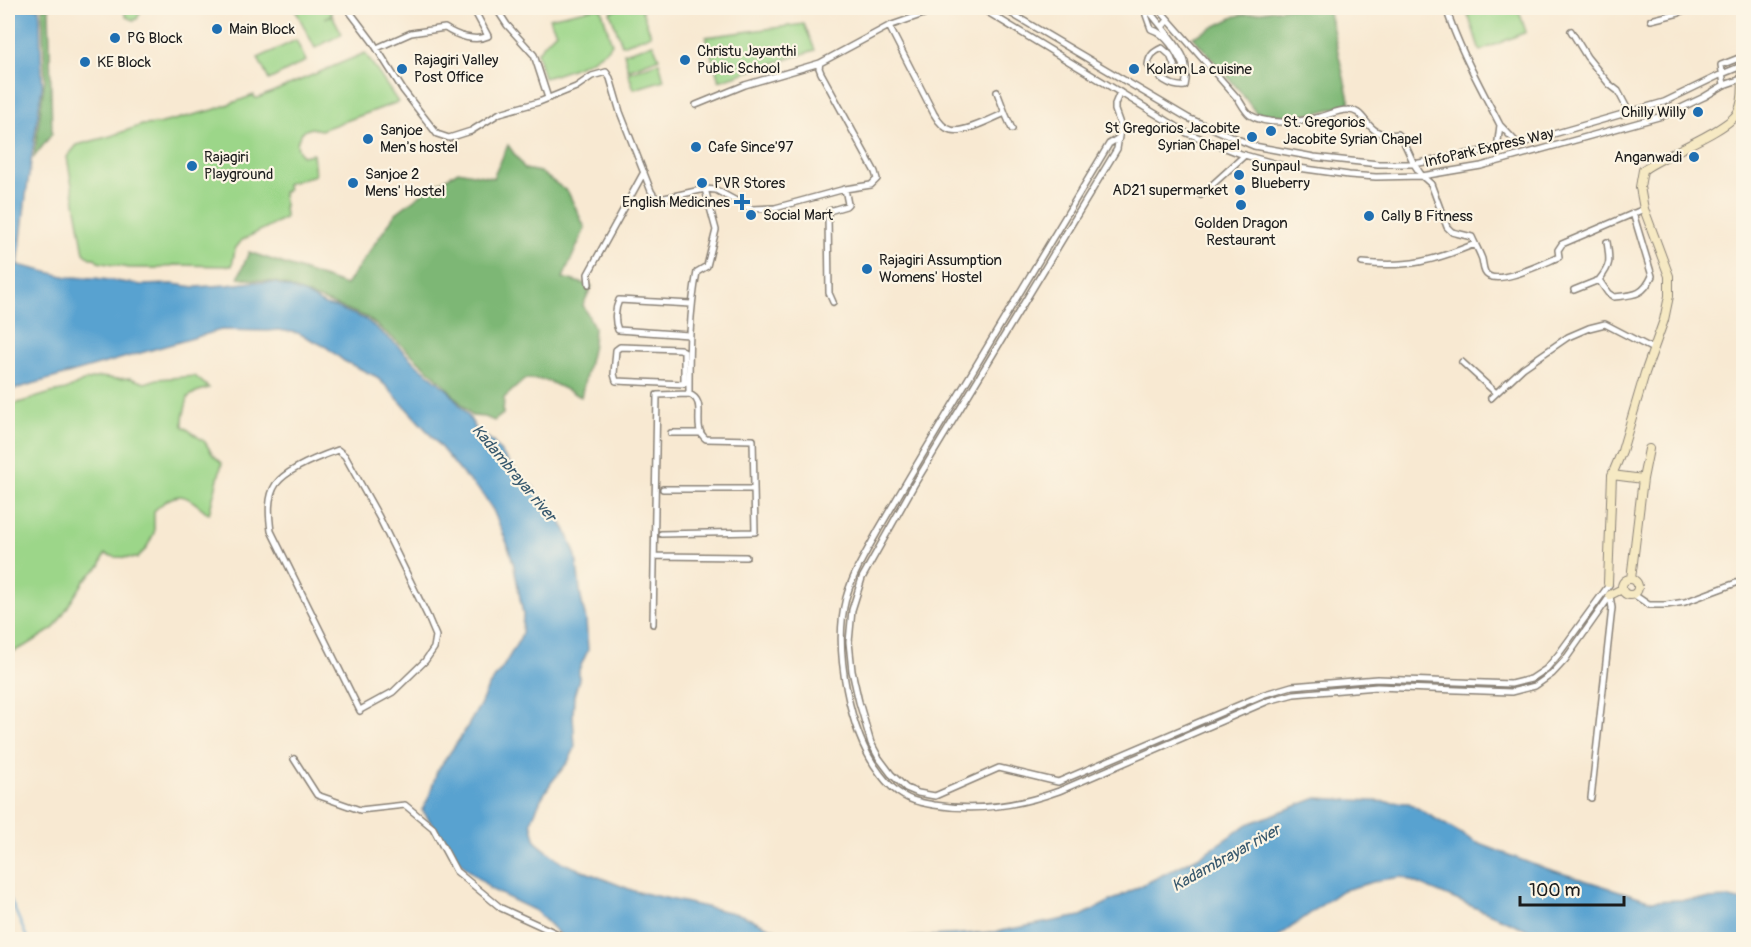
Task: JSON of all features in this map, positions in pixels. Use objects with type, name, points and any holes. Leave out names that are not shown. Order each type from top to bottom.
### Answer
[{"type":"street","points":[[347,8],[377,48],[403,90],[437,134],[449,138],[471,131],[500,113],[548,98],[576,87],[592,76],[606,72],[651,191],[660,199],[705,189],[716,190],[751,209],[775,208],[845,189],[871,185],[877,179],[875,172],[821,73],[820,63]]},
{"type":"street","points":[[377,48],[411,33],[445,28],[454,34],[463,36],[480,39],[488,36],[473,8]]},
{"type":"street","points":[[496,8],[507,25],[534,55],[548,98]]},
{"type":"street","points":[[696,105],[745,85],[820,63],[889,26],[941,8]]},
{"type":"street","name":"InfoPark Express Way","points":[[981,8],[1188,133],[1245,155],[1284,166],[1349,175],[1422,176],[1480,166],[1666,115],[1724,85],[1743,78]]},
{"type":"street","name":"InfoPark Express Way","points":[[1002,8],[1188,118],[1254,146],[1314,157],[1378,164],[1414,164],[1518,144],[1664,102],[1742,65]]},
{"type":"street","points":[[1158,8],[1239,100],[1248,114],[1265,120],[1296,121],[1352,110],[1362,115],[1373,130],[1386,136],[1398,134],[1414,164],[1431,184],[1447,226],[1452,231],[1472,237],[1486,274],[1490,277],[1497,279],[1530,270],[1559,257],[1558,250],[1562,244],[1644,209]]},
{"type":"street","points":[[1446,8],[1452,29],[1500,125],[1518,144]]},
{"type":"street","points":[[1651,20],[1679,13],[1686,8]]},
{"type":"street","points":[[1149,11],[1162,27],[1185,58],[1187,65],[1185,86],[1180,87],[1154,74],[1148,65],[1149,57],[1162,48],[1170,55],[1176,70],[1180,71],[1183,66],[1178,54],[1163,34],[1151,29],[1146,15],[1149,11]]},
{"type":"street","points":[[1162,27],[1168,20]]},
{"type":"street","points":[[889,26],[934,114],[947,129],[957,131],[965,129],[1005,112]]},
{"type":"street","points":[[1571,31],[1587,57],[1609,84],[1618,91],[1629,112]]},
{"type":"street","points":[[1724,85],[1721,68],[1723,63],[1743,56]]},
{"type":"street","points":[[1591,798],[1612,608],[1609,584],[1612,475],[1622,451],[1668,308],[1669,276],[1644,209],[1640,187],[1643,170],[1717,129],[1738,113],[1742,97],[1742,65]]},
{"type":"street","points":[[997,92],[1012,129]]},
{"type":"street","points":[[1120,92],[1114,110],[1120,124],[1117,149],[914,485],[867,567],[858,589],[852,610],[849,642],[855,686],[871,742],[879,759],[898,782],[912,791],[935,796],[999,768],[1058,782],[1265,694],[1292,686],[1377,679],[1510,684],[1525,681],[1546,669],[1609,584]]},
{"type":"street","points":[[1497,149],[1500,125]]},
{"type":"street","points":[[1117,139],[1109,144],[906,481],[859,563],[850,586],[841,630],[842,657],[847,687],[864,746],[878,771],[893,788],[909,799],[942,806],[976,808],[1010,805],[1059,791],[1268,701],[1285,696],[1377,687],[1511,692],[1527,689],[1541,683],[1565,660],[1610,596],[1622,589],[1624,581],[1631,579],[1636,581],[1637,591],[1633,594]]},
{"type":"street","points":[[1201,195],[1245,155]]},
{"type":"street","points":[[589,284],[588,274],[644,172]]},
{"type":"street","points":[[686,384],[691,304],[696,272],[707,266],[716,230],[705,189]]},
{"type":"street","points":[[833,302],[829,293],[828,214],[829,211],[846,207],[848,204],[845,189]]},
{"type":"street","points":[[1599,280],[1608,293],[1614,297],[1641,292],[1646,288],[1652,276],[1633,213]]},
{"type":"street","points":[[1574,290],[1599,280],[1605,273],[1610,261],[1607,242]]},
{"type":"street","points":[[1362,263],[1411,265],[1475,244]]},
{"type":"street","points":[[689,335],[618,330],[616,308],[620,300],[691,304]]},
{"type":"street","points":[[1462,362],[1493,396],[1523,368],[1568,337],[1589,328],[1605,324],[1653,349]]},
{"type":"street","points":[[686,384],[616,381],[615,350],[620,346],[684,351],[686,384],[689,394]]},
{"type":"street","points":[[653,624],[657,395],[689,394],[695,396],[699,404],[701,432],[706,439],[753,440],[755,532],[662,534]]},
{"type":"street","points":[[670,433],[701,432]]},
{"type":"street","points":[[1631,579],[1648,449]]},
{"type":"street","points":[[338,450],[345,456],[379,517],[436,636],[434,648],[425,661],[393,692],[361,710],[271,531],[268,510],[274,486],[283,477],[316,458],[338,450]]},
{"type":"street","points":[[1612,475],[1643,479]]},
{"type":"street","points":[[663,489],[754,489]]},
{"type":"street","points":[[655,556],[746,557]]},
{"type":"street","points":[[1622,589],[1649,605],[1666,605],[1685,602],[1743,580]]},
{"type":"street","points":[[294,759],[317,795],[360,810],[405,805],[433,828],[456,871],[501,908],[566,939]]},
{"type":"green space","points":[[42,8],[49,8],[52,134],[34,157],[45,78]]},
{"type":"green space","points":[[123,8],[142,8],[137,19],[133,20],[126,17]]},
{"type":"green space","points":[[303,8],[328,8],[332,14],[325,18],[332,15],[342,34],[315,48],[296,11]]},
{"type":"green space","points":[[601,8],[612,44],[590,61],[544,78],[537,53],[556,32],[549,18]]},
{"type":"green space","points":[[621,8],[641,8],[651,35],[622,45],[610,12]]},
{"type":"green space","points":[[1287,8],[1328,8],[1350,104],[1316,113],[1286,116],[1256,113],[1193,37],[1236,16]]},
{"type":"green space","points":[[1485,8],[1518,8],[1526,32],[1480,51],[1468,14]]},
{"type":"green space","points":[[804,24],[815,50],[719,81],[706,37]]},
{"type":"green space","points":[[296,40],[306,61],[269,80],[258,58]]},
{"type":"green space","points":[[653,44],[659,58],[628,70],[624,53]]},
{"type":"green space","name":"Rajagiri Playground","points":[[365,53],[398,102],[321,130],[311,128],[303,131],[297,146],[302,156],[313,154],[315,175],[286,184],[288,190],[283,192],[285,218],[242,240],[235,249],[232,266],[174,265],[161,268],[128,268],[98,262],[84,253],[67,157],[77,145],[142,125],[158,124],[213,110],[254,95],[258,98]]},
{"type":"green space","points":[[659,62],[664,80],[634,89],[628,73]]},
{"type":"green space","points":[[508,145],[525,169],[540,172],[568,192],[585,228],[563,278],[592,286],[583,305],[594,327],[593,345],[581,397],[546,380],[525,379],[504,398],[503,414],[494,421],[485,417],[472,416],[445,385],[366,317],[276,282],[238,278],[249,252],[346,285],[396,213],[425,191],[458,171],[493,178]]},
{"type":"green space","points":[[195,376],[209,388],[188,397],[183,426],[205,442],[213,455],[222,463],[209,514],[182,496],[176,496],[162,503],[154,511],[154,533],[146,549],[137,558],[105,554],[100,566],[85,580],[54,628],[8,654],[8,406],[66,390],[83,381],[100,377],[130,378],[145,383],[157,379]]},
{"type":"water","name":"Kadambrayar river","points":[[8,8],[39,8],[40,24],[42,87],[18,265],[68,277],[95,278],[142,285],[173,284],[195,287],[253,282],[276,283],[306,294],[325,305],[365,319],[397,345],[449,391],[476,429],[492,441],[521,477],[550,506],[566,530],[576,556],[586,620],[588,650],[579,670],[574,696],[575,748],[568,762],[541,799],[531,822],[536,842],[561,862],[634,891],[742,915],[796,939],[576,940],[560,935],[536,911],[490,889],[465,867],[448,847],[422,810],[429,797],[437,771],[463,734],[488,687],[519,640],[522,633],[523,614],[514,566],[493,510],[482,493],[375,376],[344,361],[326,347],[298,333],[278,330],[221,330],[8,391]]},
{"type":"water","name":"Kadambrayar river","points":[[1317,798],[1409,803],[1475,842],[1532,864],[1652,901],[1730,898],[1743,901],[1743,939],[1550,939],[1402,877],[1380,880],[1341,891],[1275,939],[887,939],[995,932],[1081,916],[1202,855],[1248,824]]},
{"type":"waterway","points":[[8,894],[28,940]]},
{"type":"place","name":"Main Block","points":[[217,29]]},
{"type":"place","name":"PG Block","points":[[115,38]]},
{"type":"place","name":"Christu Jayanthi Public School","points":[[685,60]]},
{"type":"place","name":"KE Block","points":[[85,62]]},
{"type":"place","name":"Rajagiri Valley Post Office","points":[[402,69]]},
{"type":"place","name":"Kolam La cuisine","points":[[1134,69]]},
{"type":"place","name":"Chilly Willy","points":[[1698,112]]},
{"type":"place","name":"St. Gregorios Jacobite Syrian Chapel","points":[[1271,131]]},
{"type":"place","name":"St Gregorios Jacobite Syrian Chapel","points":[[1252,137]]},
{"type":"place","name":"Sanjoe Men's hostel","points":[[368,139]]},
{"type":"place","name":"Cafe Since'97","points":[[696,147]]},
{"type":"place","name":"Anganwadi","points":[[1694,157]]},
{"type":"place","name":"Rajagiri Playground","points":[[192,166]]},
{"type":"place","name":"Sunpaul Blueberry","points":[[1239,175]]},
{"type":"place","name":"Sanjoe 2 Mens' Hostel","points":[[353,183]]},
{"type":"place","name":"PVR Stores","points":[[702,183]]},
{"type":"place","name":"AD21 supermarket","points":[[1240,190]]},
{"type":"place","name":"English Medicines","points":[[742,202]]},
{"type":"place","name":"Golden Dragon Restaurant","points":[[1241,205]]},
{"type":"place","name":"Social Mart","points":[[751,215]]},
{"type":"place","name":"Cally B Fitness","points":[[1369,216]]},
{"type":"place","name":"Rajagiri Assumption Womens' Hostel","points":[[867,269]]}]
